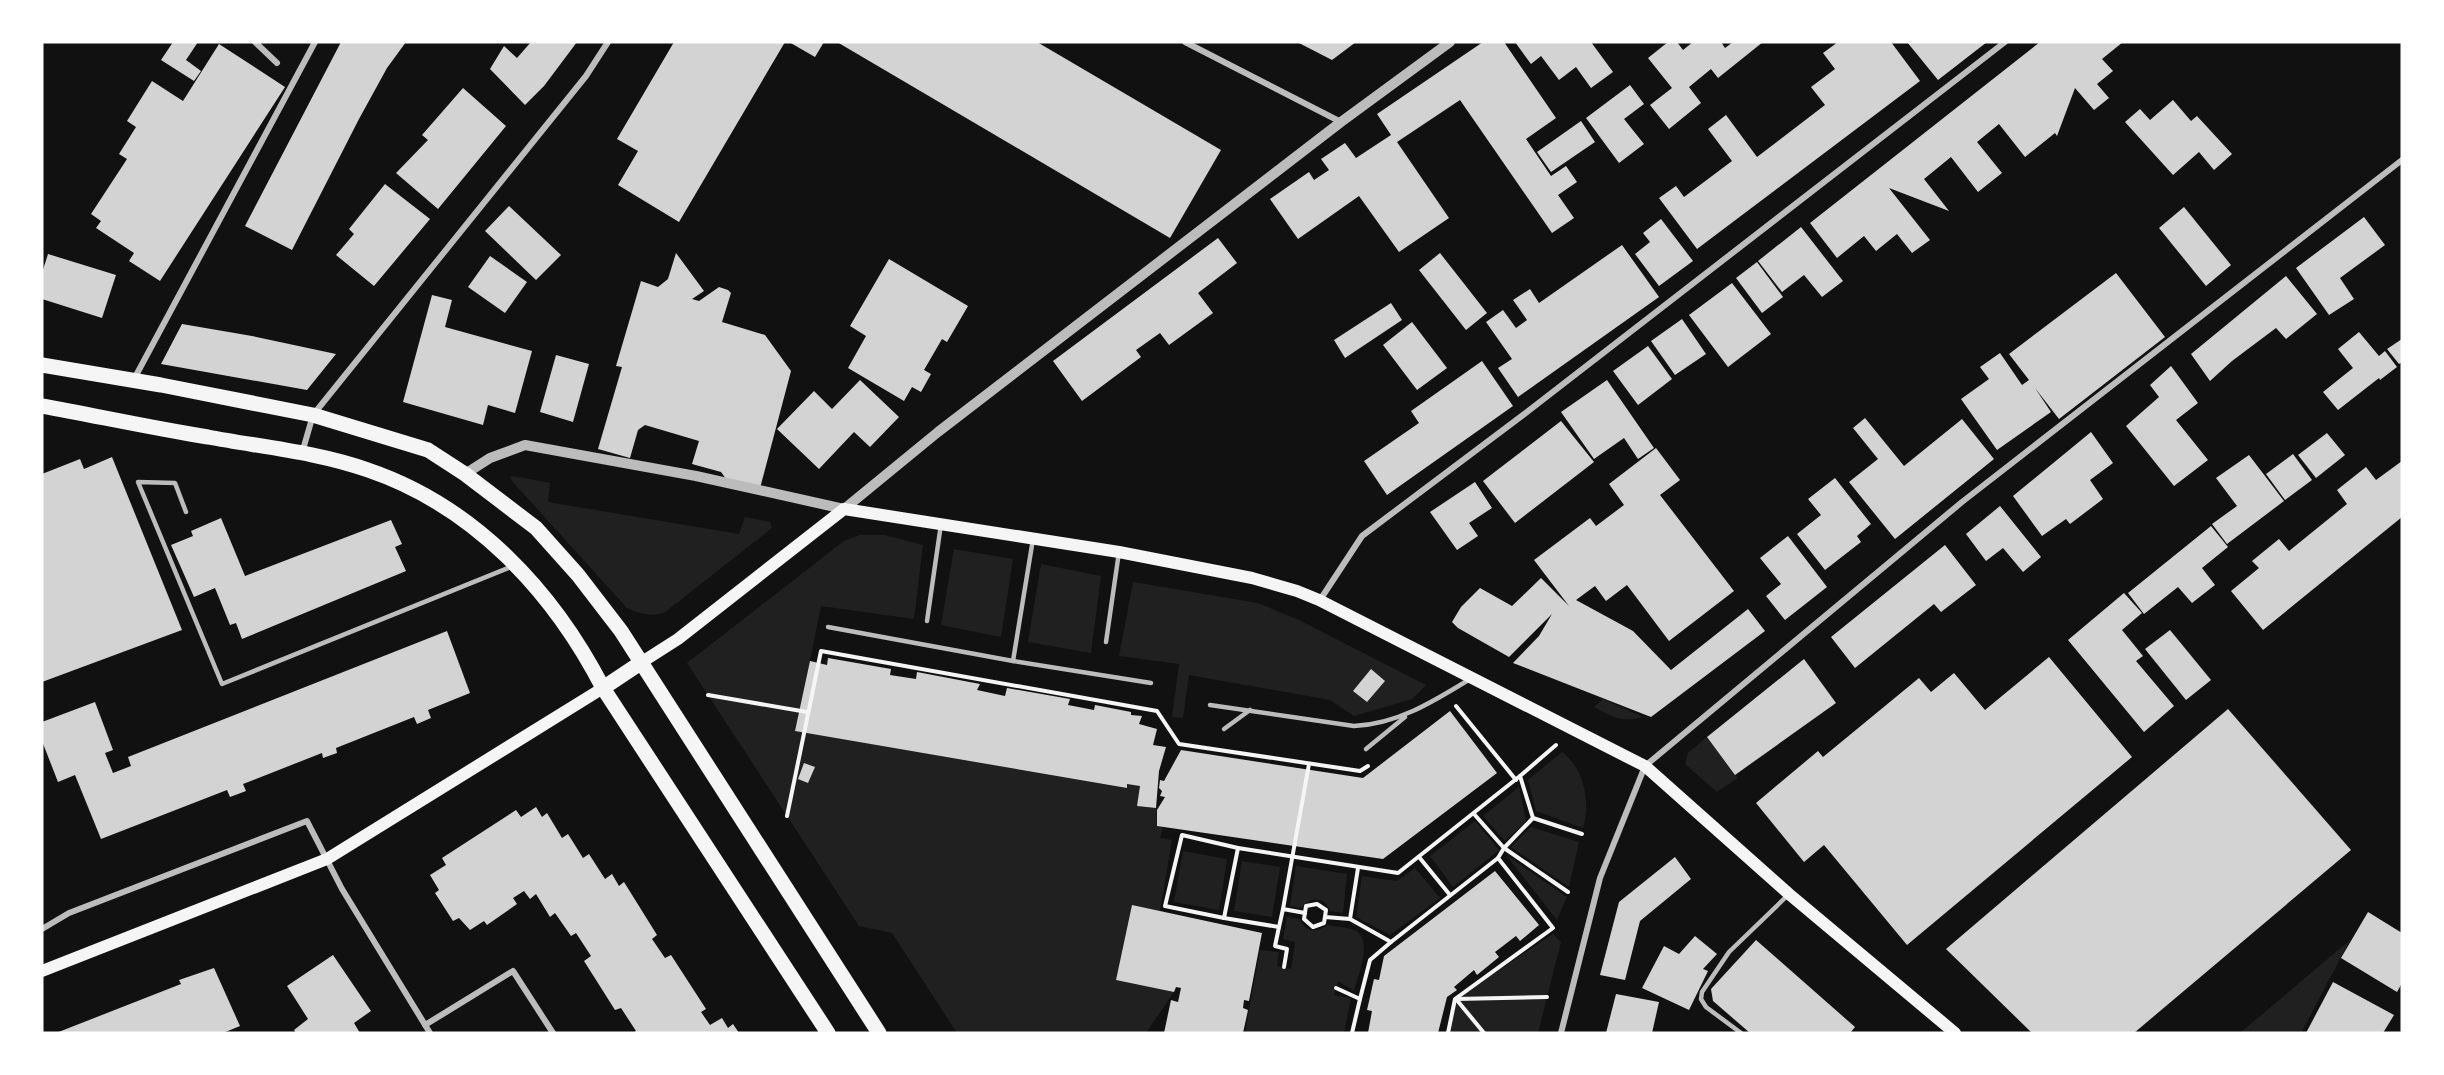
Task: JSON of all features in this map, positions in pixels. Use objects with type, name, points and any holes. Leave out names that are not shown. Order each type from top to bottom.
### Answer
[{"type":"main road","points":[[42,365],[313,415],[428,450],[465,474],[536,528],[578,575],[642,662],[879,1033]]},
{"type":"main road","points":[[42,406],[302,453],[368,470],[412,488],[474,527],[516,565],[554,608],[585,654],[603,688],[828,1033]]},
{"type":"main road","points":[[42,971],[327,859],[678,639],[844,509],[1119,552],[1252,578],[1319,600],[1645,766],[1789,894],[1954,1033]]},
{"type":"street","points":[[255,42],[277,63]]},
{"type":"street","points":[[133,381],[315,42]]},
{"type":"street","points":[[302,453],[313,415],[586,76],[608,42]]},
{"type":"street","points":[[1185,42],[1341,122]]},
{"type":"street","points":[[465,474],[490,458],[525,446],[696,476],[844,509],[938,432],[1341,122],[1450,42]]},
{"type":"street","points":[[1319,600],[1362,536],[1523,415],[2005,42]]},
{"type":"street","points":[[1561,1033],[1600,878],[1645,766],[1962,502],[2402,160]]},
{"type":"street","points":[[42,929],[69,913],[307,821],[430,1033]]},
{"type":"street","points":[[425,1025],[513,971],[553,1033]]},
{"type":"lane","points":[[186,513],[175,483],[138,482],[222,684],[516,565]]},
{"type":"lane","points":[[927,621],[941,524]]},
{"type":"lane","points":[[1013,661],[1033,539]]},
{"type":"lane","points":[[1106,642],[1119,552]]},
{"type":"lane","points":[[828,627],[1013,661],[1151,683]]},
{"type":"lane","points":[[1366,749],[1410,713],[1473,678]]},
{"type":"lane","points":[[1210,705],[1354,726],[1378,723],[1410,713]]},
{"type":"lane","points":[[1224,729],[1250,710]]},
{"type":"lane","points":[[1741,1033],[1706,1007],[1701,999],[1702,992],[1729,952],[1789,894]]},
{"type":"path","points":[[787,816],[821,651],[1157,711],[1179,744],[1360,771],[1370,764]]},
{"type":"path","points":[[708,694],[807,712]]},
{"type":"path","points":[[1452,701],[1518,778],[1533,818]]},
{"type":"path","points":[[1279,927],[1165,906],[1182,835],[1238,848],[1398,873],[1518,778],[1557,744]]},
{"type":"path","points":[[1284,967],[1287,949],[1275,946],[1309,764]]},
{"type":"path","points":[[1474,813],[1504,848],[1568,891]]},
{"type":"path","points":[[1533,818],[1582,834]]},
{"type":"path","points":[[1353,1033],[1370,960],[1498,858],[1504,848],[1533,818]]},
{"type":"path","points":[[1224,918],[1238,848]]},
{"type":"path","points":[[1419,857],[1450,895]]},
{"type":"path","points":[[1448,1033],[1455,999],[1553,928],[1498,858]]},
{"type":"path","points":[[1350,919],[1358,868]]},
{"type":"path","points":[[1315,904],[1326,910],[1325,916],[1324,923],[1313,927],[1304,919],[1306,906],[1315,904]]},
{"type":"path","points":[[1283,909],[1305,913]]},
{"type":"path","points":[[1325,916],[1350,919],[1391,942]]},
{"type":"path","points":[[1336,988],[1360,999]]},
{"type":"path","points":[[1455,999],[1547,997]]},
{"type":"path","points":[[1455,999],[1484,1033]]},
{"type":"shaded area","points":[[510,477],[550,483],[548,502],[739,534],[745,517],[770,522],[772,528],[664,613],[641,613],[627,608],[511,480]]},
{"type":"shaded area","points":[[860,535],[884,535],[923,545],[914,619],[821,606],[796,731],[1126,788],[1127,784],[1140,786],[1137,806],[1156,808],[1157,826],[1163,827],[1160,838],[1172,840],[1160,911],[1132,906],[1116,979],[1174,992],[1146,1033],[957,1033],[892,933],[859,926],[687,663],[844,541]]},
{"type":"shaded area","points":[[954,549],[1013,559],[1001,637],[941,625]]},
{"type":"shaded area","points":[[1041,564],[1101,576],[1091,653],[1028,642]]},
{"type":"shaded area","points":[[1133,582],[1258,603],[1299,620],[1426,685],[1412,699],[1354,716],[1330,700],[1189,675],[1183,718],[1172,717],[1179,664],[1119,656]]},
{"type":"shaded area","points":[[1603,699],[1643,717],[1629,719],[1606,714],[1594,707]]},
{"type":"shaded area","points":[[1707,737],[1738,778],[1717,792],[1685,764],[1688,753]]},
{"type":"shaded area","points":[[1562,752],[1576,767],[1584,786],[1586,807],[1583,828],[1536,811],[1528,780]]},
{"type":"shaded area","points":[[1519,787],[1526,821],[1505,841],[1483,816]]},
{"type":"shaded area","points":[[1475,821],[1499,850],[1453,887],[1430,856]]},
{"type":"shaded area","points":[[1531,827],[1579,842],[1569,887],[1511,847]]},
{"type":"shaded area","points":[[1183,851],[1227,859],[1219,910],[1174,902]]},
{"type":"shaded area","points":[[1506,855],[1567,897],[1557,920]]},
{"type":"shaded area","points":[[1242,861],[1280,867],[1272,917],[1234,911]]},
{"type":"shaded area","points":[[1296,866],[1347,874],[1343,913],[1330,911],[1325,903],[1317,899],[1309,901],[1301,908],[1290,906]]},
{"type":"shaded area","points":[[1415,868],[1440,898],[1390,935],[1356,917],[1362,876],[1397,881]]},
{"type":"shaded area","points":[[1287,917],[1300,919],[1308,929],[1316,930],[1327,925],[1353,930],[1361,936],[1363,959],[1354,991],[1338,981],[1334,995],[1351,998],[1344,1033],[1245,1033],[1260,950],[1279,952],[1277,966],[1291,969],[1295,942],[1283,939]]},
{"type":"shaded area","points":[[1553,934],[1561,942],[1538,1033],[1448,1033],[1455,999]]},
{"type":"shaded area","points":[[2350,940],[2301,1033],[2240,1033]]},
{"type":"building","points":[[173,42],[198,42],[186,60],[201,71],[194,81],[161,60]]},
{"type":"building","points":[[341,42],[406,42],[387,68],[359,119],[292,250],[245,226]]},
{"type":"building","points":[[531,42],[577,42],[544,86],[525,105],[490,69],[504,46],[517,58]]},
{"type":"building","points":[[674,42],[785,42],[679,222],[618,185],[638,151],[617,139]]},
{"type":"building","points":[[789,42],[824,42],[815,57]]},
{"type":"building","points":[[837,42],[1037,42],[1221,150],[1170,238]]},
{"type":"building","points":[[1297,42],[1356,42],[1332,60]]},
{"type":"building","points":[[1483,42],[1504,42],[1556,118],[1526,139],[1551,176],[1566,166],[1577,182],[1558,195],[1574,218],[1552,233],[1460,100],[1397,142],[1449,218],[1399,252],[1359,196],[1298,239],[1270,199],[1309,172],[1314,180],[1329,170],[1321,159],[1345,143],[1356,158],[1391,135],[1377,114]]},
{"type":"building","points":[[1515,42],[1591,42],[1613,72],[1591,88],[1576,67],[1559,80],[1541,56],[1531,64]]},
{"type":"building","points":[[1668,42],[1677,42],[1683,50],[1693,42],[1721,42],[1725,48],[1733,42],[1763,42],[1718,78],[1711,69],[1689,87],[1701,103],[1669,129],[1650,105],[1672,88],[1648,58]]},
{"type":"building","points":[[1838,42],[1891,42],[1920,81],[1697,249],[1659,198],[1676,186],[1684,197],[1732,161],[1708,129],[1726,115],[1757,157],[1825,105],[1811,87],[1835,69],[1823,53]]},
{"type":"building","points":[[1907,42],[1987,42],[1938,80]]},
{"type":"building","points":[[2040,42],[2123,42],[2102,59],[2113,71],[2097,84],[2109,98],[2094,110],[2075,88],[2057,136],[2055,133],[2025,157],[1999,124],[1977,142],[2002,173],[1978,192],[1951,157],[1924,179],[1949,211],[1889,188],[1930,240],[1912,253],[1897,234],[1876,251],[1864,236],[1837,258],[1810,223]]},
{"type":"building","points":[[219,44],[285,87],[160,281],[129,261],[134,253],[96,228],[101,221],[91,214],[127,159],[119,154],[136,127],[127,121],[152,81],[183,101]]},
{"type":"building","points":[[1630,85],[1644,104],[1624,119],[1644,144],[1619,163],[1586,118]]},
{"type":"building","points":[[463,88],[506,126],[438,209],[396,173],[428,140],[422,135]]},
{"type":"building","points":[[2173,100],[2191,121],[2197,116],[2232,154],[2214,170],[2199,152],[2173,175],[2125,122],[2140,109],[2150,120]]},
{"type":"building","points":[[1581,121],[1595,142],[1551,172],[1537,152]]},
{"type":"building","points":[[385,184],[430,219],[374,286],[336,255],[354,234],[349,229]]},
{"type":"building","points":[[509,206],[561,255],[536,280],[485,231]]},
{"type":"building","points":[[2184,207],[2231,265],[2206,286],[2159,228]]},
{"type":"building","points":[[2364,217],[2385,245],[2340,278],[2354,299],[2329,315],[2296,268]]},
{"type":"building","points":[[1661,219],[1693,261],[1659,286],[1635,254],[1650,242],[1643,233]]},
{"type":"building","points":[[1801,227],[1843,281],[1822,297],[1804,275],[1782,292],[1758,261]]},
{"type":"building","points":[[1218,238],[1237,263],[1198,293],[1213,313],[1169,345],[1160,333],[1136,350],[1141,357],[1082,401],[1053,361]]},
{"type":"building","points":[[1622,245],[1659,297],[1518,397],[1498,368],[1512,359],[1486,322],[1503,310],[1516,328],[1527,320],[1513,300],[1530,289],[1539,303]]},
{"type":"building","points":[[676,253],[704,291],[692,299],[699,301],[719,287],[728,290],[731,293],[722,322],[765,335],[791,371],[759,492],[729,483],[721,472],[692,464],[699,441],[645,425],[638,430],[630,458],[598,449],[622,367],[616,366],[641,281],[658,287],[668,279]]},
{"type":"building","points":[[1440,253],[1487,313],[1466,330],[1419,270]]},
{"type":"building","points":[[48,254],[116,275],[102,318],[42,299],[42,273]]},
{"type":"building","points":[[490,256],[527,282],[505,313],[468,287]]},
{"type":"building","points":[[889,259],[968,306],[947,342],[942,339],[924,370],[931,374],[921,392],[912,387],[904,401],[848,368],[866,336],[850,326]]},
{"type":"building","points":[[1757,262],[1783,297],[1762,313],[1736,278]]},
{"type":"building","points":[[2116,273],[2165,337],[2059,419],[2035,388],[2051,412],[1997,450],[1961,399],[1989,379],[1980,367],[2000,353],[2022,385],[2029,380],[2009,354]]},
{"type":"building","points":[[2286,276],[2317,314],[2286,339],[2276,328],[2232,361],[2210,381],[2191,354]]},
{"type":"building","points":[[1732,283],[1771,334],[1728,367],[1689,315]]},
{"type":"building","points":[[432,295],[452,300],[445,327],[532,351],[515,413],[488,405],[483,425],[403,402]]},
{"type":"building","points":[[1391,303],[1402,320],[1345,358],[1334,340]]},
{"type":"building","points":[[1682,319],[1706,354],[1675,375],[1651,341]]},
{"type":"building","points":[[1412,322],[1447,368],[1417,390],[1383,345]]},
{"type":"building","points":[[182,324],[336,354],[307,390],[161,364]]},
{"type":"building","points":[[2359,332],[2379,356],[2385,351],[2397,367],[2338,410],[2323,392],[2353,368],[2338,349]]},
{"type":"building","points":[[2402,339],[2402,362],[2399,364],[2387,349]]},
{"type":"building","points":[[1648,346],[1672,379],[1638,405],[1613,371]]},
{"type":"building","points":[[556,355],[589,364],[573,422],[540,412]]},
{"type":"building","points":[[1482,361],[1513,406],[1387,495],[1364,461],[1419,423],[1411,411]]},
{"type":"building","points":[[2171,366],[2198,403],[2176,420],[2208,460],[2174,486],[2126,426],[2159,397],[2150,385]]},
{"type":"building","points":[[860,380],[899,417],[870,447],[854,432],[819,469],[777,429],[814,391],[832,409]]},
{"type":"building","points":[[1607,380],[1654,448],[1638,459],[1624,438],[1594,459],[1561,412]]},
{"type":"building","points":[[1865,418],[1904,466],[1962,419],[1994,459],[1895,539],[1849,482],[1878,459],[1853,428]]},
{"type":"building","points":[[1561,421],[1594,462],[1515,523],[1483,481]]},
{"type":"building","points":[[2091,432],[2113,463],[2090,480],[2103,499],[2070,524],[2066,519],[2042,536],[2013,496]]},
{"type":"building","points":[[2327,433],[2345,455],[2316,478],[2298,455]]},
{"type":"building","points":[[1656,448],[1680,480],[1660,495],[1734,591],[1669,641],[1627,585],[1606,601],[1595,586],[1576,600],[1633,631],[1671,670],[1748,609],[1765,631],[1651,717],[1513,663],[1539,636],[1552,614],[1509,657],[1458,628],[1452,622],[1461,607],[1480,588],[1512,606],[1541,578],[1569,606],[1534,560],[1590,518],[1596,526],[1624,505],[1609,484]]},
{"type":"building","points":[[2293,454],[2312,480],[2285,500],[2266,474]]},
{"type":"building","points":[[2249,455],[2284,501],[2227,544],[2212,524],[2237,506],[2216,478]]},
{"type":"building","points":[[112,457],[182,630],[42,682],[42,474],[80,459],[84,469]]},
{"type":"building","points":[[2402,461],[2402,517],[2263,630],[2231,591],[2259,568],[2252,561],[2279,539],[2289,551],[2347,504],[2337,490],[2366,467],[2376,480]]},
{"type":"building","points":[[1835,478],[1871,524],[1857,536],[1861,542],[1825,570],[1797,534],[1821,515],[1808,499]]},
{"type":"building","points":[[1475,482],[1492,508],[1469,523],[1478,536],[1457,550],[1430,512]]},
{"type":"building","points":[[2000,506],[2041,557],[2023,572],[2003,548],[1986,561],[1966,534]]},
{"type":"building","points":[[221,518],[245,576],[391,520],[402,544],[395,547],[406,571],[242,639],[236,623],[230,625],[215,588],[194,597],[171,545],[193,536],[191,531]]},
{"type":"building","points":[[2211,526],[2228,547],[2202,568],[2215,585],[2192,603],[2178,587],[2144,614],[2128,593]]},
{"type":"building","points":[[1788,536],[1827,587],[1785,620],[1766,596],[1781,584],[1760,558]]},
{"type":"building","points":[[1945,545],[1976,585],[1941,612],[1934,604],[1855,668],[1831,637]]},
{"type":"building","points":[[2124,593],[2142,613],[2122,630],[2143,656],[2136,661],[2174,706],[2144,732],[2068,640]]},
{"type":"building","points":[[2170,630],[2211,680],[2186,700],[2145,649]]},
{"type":"building","points":[[447,631],[470,693],[428,710],[431,718],[417,724],[414,717],[336,748],[337,753],[323,758],[322,753],[243,784],[246,791],[230,797],[227,790],[101,839],[75,775],[58,782],[42,741],[42,722],[95,702],[113,750],[105,753],[113,773],[131,766],[128,757]]},
{"type":"building","points":[[2049,657],[2132,757],[1907,945],[1824,845],[1804,862],[1756,803],[1818,751],[1823,757],[1919,678],[1931,692],[1954,673],[1985,710]]},
{"type":"building","points":[[828,658],[891,669],[890,675],[916,679],[917,672],[980,684],[977,690],[1005,696],[1007,688],[1070,699],[1068,705],[1094,710],[1095,705],[1142,716],[1139,724],[1157,729],[1153,745],[1166,747],[1159,771],[1156,808],[1137,806],[1140,786],[1127,784],[1127,788],[795,731],[810,661],[827,665]]},
{"type":"building","points":[[1804,659],[1836,703],[1735,775],[1707,737]]},
{"type":"building","points":[[1371,669],[1385,681],[1367,702],[1353,691]]},
{"type":"building","points":[[2228,709],[2351,850],[2134,1033],[2032,1033],[1946,949]]},
{"type":"building","points":[[1450,711],[1497,773],[1383,859],[1157,826],[1157,810],[1165,797],[1160,796],[1162,791],[1159,788],[1160,780],[1164,781],[1181,750],[1363,778]]},
{"type":"building","points":[[804,763],[815,767],[808,783],[798,779]]},
{"type":"building","points":[[536,807],[542,817],[547,813],[562,838],[568,834],[583,858],[589,854],[605,879],[612,874],[619,886],[624,882],[657,935],[652,939],[665,958],[671,955],[706,1009],[701,1012],[710,1025],[722,1018],[728,1028],[733,1024],[739,1033],[633,1033],[636,1031],[621,1008],[615,1010],[584,961],[591,956],[576,933],[571,936],[555,913],[550,917],[536,894],[530,899],[524,891],[513,898],[517,904],[487,925],[484,921],[470,930],[459,918],[453,921],[435,893],[439,890],[430,875],[446,865],[442,858],[516,810],[521,817]]},
{"type":"building","points":[[1675,857],[1691,879],[1640,921],[1625,980],[1600,975],[1619,902]]},
{"type":"building","points":[[1495,871],[1539,925],[1520,941],[1516,936],[1495,952],[1499,957],[1477,975],[1474,970],[1454,987],[1457,990],[1447,997],[1438,1033],[1368,1033],[1372,1011],[1367,1010],[1374,979],[1379,980],[1384,956]]},
{"type":"building","points":[[1132,905],[1262,933],[1249,1001],[1244,1000],[1243,1008],[1248,1010],[1243,1033],[1164,1033],[1171,1000],[1178,1002],[1181,988],[1176,987],[1174,992],[1116,980]]},
{"type":"building","points":[[2368,912],[2402,933],[2402,983],[2397,992],[2341,958]]},
{"type":"building","points":[[1695,936],[1717,954],[1703,969],[1708,971],[1689,1010],[1642,988],[1664,946],[1679,954]]},
{"type":"building","points":[[1756,940],[1855,1027],[1850,1033],[1750,1033],[1713,1001],[1711,989]]},
{"type":"building","points":[[333,955],[371,1011],[354,1023],[360,1033],[296,1033],[294,1030],[308,1019],[287,986]]},
{"type":"building","points":[[214,968],[240,1026],[223,1033],[56,1033],[181,984],[179,980]]},
{"type":"building","points":[[2333,982],[2394,1015],[2383,1033],[2306,1033]]},
{"type":"building","points":[[1616,994],[1659,1002],[1652,1033],[1606,1033]]}]
